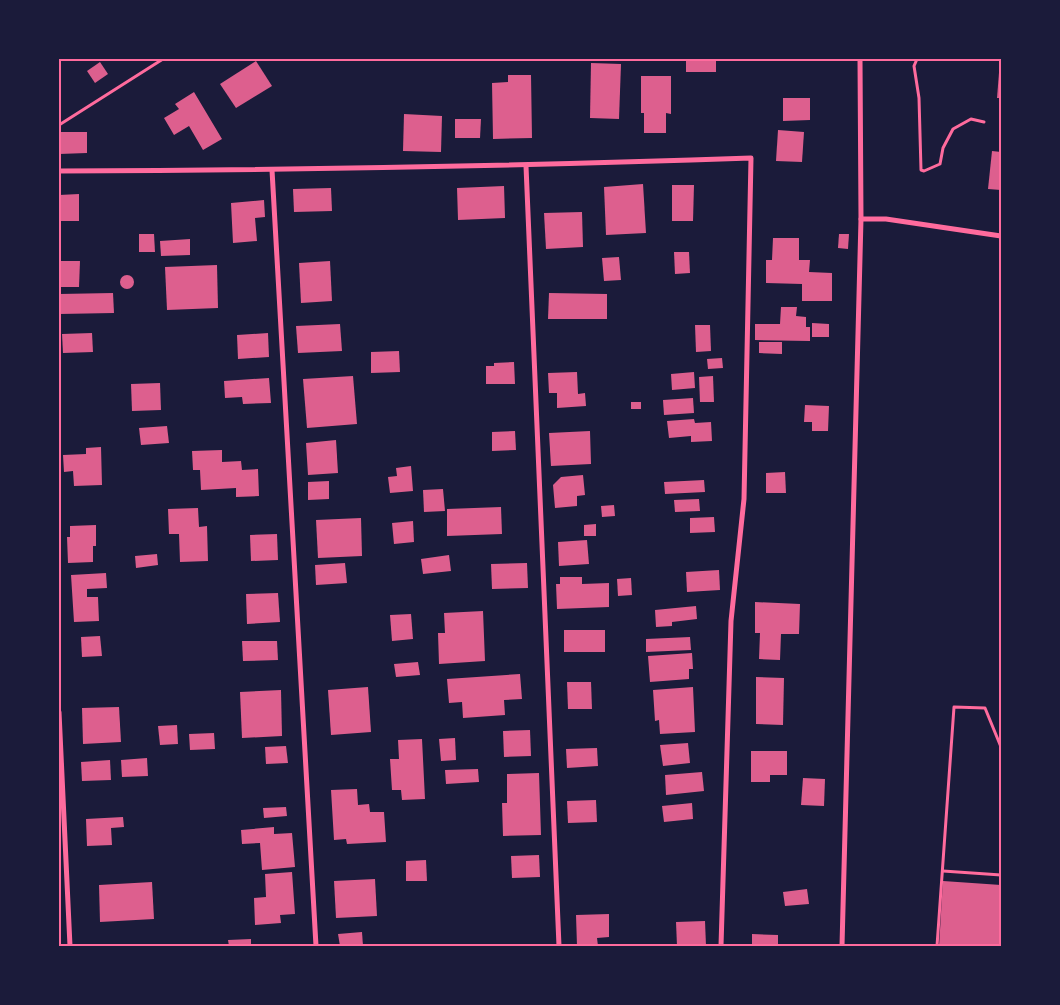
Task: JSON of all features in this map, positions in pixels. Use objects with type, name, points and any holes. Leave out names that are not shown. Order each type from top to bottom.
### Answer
[{"type":"street","points":[[842,946],[861,219],[860,59]]},
{"type":"street","points":[[59,171],[526,166],[751,158],[744,499],[731,620],[721,946]]},
{"type":"street","points":[[526,166],[559,946]]},
{"type":"street","points":[[272,170],[316,946]]},
{"type":"street","points":[[861,219],[886,219],[1001,236]]},
{"type":"street","points":[[59,712],[70,946]]},
{"type":"path","points":[[59,125],[163,59]]},
{"type":"path","points":[[916,59],[914,66],[919,98],[921,170],[924,171],[940,164],[942,148],[953,129],[971,119],[984,122]]},
{"type":"path","points":[[937,946],[954,707],[985,708],[1001,747]]},
{"type":"path","points":[[943,871],[1001,875]]},
{"type":"building","points":[[686,59],[716,59],[716,72],[686,72]]},
{"type":"building","points":[[1000,60],[1001,98],[997,98]]},
{"type":"building","points":[[256,61],[272,86],[236,108],[220,84]]},
{"type":"building","points":[[100,62],[108,74],[95,83],[87,71]]},
{"type":"building","points":[[591,63],[621,64],[619,119],[590,118]]},
{"type":"building","points":[[508,75],[531,75],[532,138],[493,139],[492,83],[508,82]]},
{"type":"building","points":[[641,76],[671,76],[671,114],[666,113],[666,133],[644,133],[644,113],[641,113]]},
{"type":"building","points":[[194,92],[222,139],[203,150],[189,126],[174,135],[164,118],[179,109],[175,104]]},
{"type":"building","points":[[783,98],[810,98],[810,120],[783,121]]},
{"type":"building","points":[[404,114],[442,116],[441,152],[403,151]]},
{"type":"building","points":[[455,119],[481,119],[480,138],[455,138]]},
{"type":"building","points":[[778,130],[804,132],[802,162],[776,161]]},
{"type":"building","points":[[59,132],[87,132],[87,153],[59,154]]},
{"type":"building","points":[[992,151],[1001,152],[1001,190],[988,189]]},
{"type":"building","points":[[643,184],[646,233],[606,235],[604,187]]},
{"type":"building","points":[[672,185],[694,185],[693,221],[672,221]]},
{"type":"building","points":[[504,186],[505,218],[458,220],[457,188]]},
{"type":"building","points":[[331,188],[332,211],[294,212],[293,189]]},
{"type":"building","points":[[79,194],[79,221],[59,221],[59,195]]},
{"type":"building","points":[[264,200],[265,217],[255,218],[257,241],[233,243],[231,203]]},
{"type":"building","points":[[582,212],[583,247],[546,249],[544,213]]},
{"type":"building","points":[[139,234],[154,234],[155,252],[139,252]]},
{"type":"building","points":[[839,234],[849,234],[848,249],[838,248]]},
{"type":"building","points":[[773,238],[799,238],[799,260],[810,260],[809,272],[832,273],[832,301],[802,301],[802,284],[766,283],[766,260],[772,260]]},
{"type":"building","points":[[190,239],[190,255],[161,256],[160,241]]},
{"type":"building","points":[[674,252],[689,252],[690,273],[675,274]]},
{"type":"building","points":[[619,257],[621,280],[604,281],[602,258]]},
{"type":"building","points":[[60,261],[80,261],[79,287],[60,287]]},
{"type":"building","points":[[330,261],[332,301],[301,303],[299,263]]},
{"type":"building","points":[[217,265],[218,308],[167,310],[165,267]]},
{"type":"building","points":[[124,275],[130,275],[134,282],[130,289],[124,289],[120,285],[120,279]]},
{"type":"building","points":[[113,293],[114,313],[59,314],[59,294]]},
{"type":"building","points":[[549,293],[607,294],[607,319],[548,319]]},
{"type":"building","points":[[781,307],[797,307],[796,316],[806,317],[806,327],[810,327],[810,341],[755,340],[755,324],[780,324]]},
{"type":"building","points":[[812,323],[829,324],[829,337],[812,337]]},
{"type":"building","points":[[340,324],[342,351],[298,353],[296,326]]},
{"type":"building","points":[[695,325],[710,325],[711,351],[696,352]]},
{"type":"building","points":[[92,333],[93,352],[63,353],[62,334]]},
{"type":"building","points":[[268,333],[269,357],[238,359],[237,335]]},
{"type":"building","points":[[759,342],[782,342],[782,354],[759,353]]},
{"type":"building","points":[[399,351],[400,372],[371,373],[371,352]]},
{"type":"building","points":[[722,358],[723,368],[708,369],[707,359]]},
{"type":"building","points":[[514,362],[515,384],[486,384],[486,366],[494,366],[494,363]]},
{"type":"building","points":[[577,372],[578,394],[585,393],[586,406],[557,408],[557,393],[549,393],[548,373]]},
{"type":"building","points":[[694,372],[695,388],[672,390],[671,374]]},
{"type":"building","points":[[353,376],[357,424],[307,428],[303,379]]},
{"type":"building","points":[[713,376],[714,402],[700,402],[699,377]]},
{"type":"building","points":[[269,378],[271,403],[243,404],[242,397],[225,398],[224,381]]},
{"type":"building","points":[[160,383],[161,410],[132,411],[131,384]]},
{"type":"building","points":[[693,398],[694,413],[664,415],[663,400]]},
{"type":"building","points":[[631,402],[641,402],[641,409],[631,409]]},
{"type":"building","points":[[805,405],[829,406],[828,431],[812,431],[812,422],[804,422]]},
{"type":"building","points":[[694,419],[695,423],[711,422],[712,441],[691,442],[691,436],[669,438],[667,421]]},
{"type":"building","points":[[167,426],[169,443],[141,445],[139,428]]},
{"type":"building","points":[[515,431],[516,450],[492,451],[492,432]]},
{"type":"building","points":[[590,431],[591,464],[551,466],[549,433]]},
{"type":"building","points":[[336,440],[338,473],[308,475],[306,443]]},
{"type":"building","points":[[101,447],[102,485],[74,486],[73,471],[64,472],[63,455],[86,454],[86,448]]},
{"type":"building","points":[[222,450],[222,462],[241,461],[242,470],[258,469],[259,496],[236,497],[236,488],[201,490],[200,470],[193,470],[192,451]]},
{"type":"building","points":[[411,466],[413,491],[390,493],[388,477],[397,476],[396,468]]},
{"type":"building","points":[[785,472],[786,493],[766,493],[766,473]]},
{"type":"building","points":[[583,475],[585,495],[577,496],[577,506],[555,508],[553,485],[561,477]]},
{"type":"building","points":[[704,480],[705,492],[665,494],[664,482]]},
{"type":"building","points":[[329,481],[329,499],[308,500],[308,482]]},
{"type":"building","points":[[443,489],[445,511],[424,512],[423,490]]},
{"type":"building","points":[[699,499],[700,511],[675,512],[674,500]]},
{"type":"building","points":[[614,505],[615,516],[602,517],[601,506]]},
{"type":"building","points":[[501,507],[502,534],[447,536],[447,509]]},
{"type":"building","points":[[198,508],[199,527],[207,526],[208,561],[180,562],[179,534],[169,534],[168,509]]},
{"type":"building","points":[[714,517],[715,532],[690,533],[690,518]]},
{"type":"building","points":[[361,518],[362,556],[318,558],[316,520]]},
{"type":"building","points":[[413,521],[414,542],[394,544],[392,523]]},
{"type":"building","points":[[596,524],[596,536],[584,536],[584,525]]},
{"type":"building","points":[[96,525],[96,546],[93,546],[93,562],[68,563],[67,537],[70,537],[70,526]]},
{"type":"building","points":[[277,534],[278,560],[251,561],[250,535]]},
{"type":"building","points":[[587,540],[589,564],[559,566],[558,542]]},
{"type":"building","points":[[157,554],[158,565],[136,568],[135,556]]},
{"type":"building","points":[[449,555],[451,571],[423,574],[421,559]]},
{"type":"building","points":[[345,563],[347,583],[316,585],[315,565]]},
{"type":"building","points":[[527,563],[528,588],[492,589],[491,564]]},
{"type":"building","points":[[719,570],[720,590],[687,592],[686,572]]},
{"type":"building","points":[[106,573],[107,588],[87,589],[87,597],[98,597],[99,621],[74,622],[71,575]]},
{"type":"building","points":[[560,577],[582,577],[582,584],[609,583],[609,607],[557,609],[556,584],[560,584]]},
{"type":"building","points":[[631,578],[632,595],[618,596],[617,579]]},
{"type":"building","points":[[278,593],[280,622],[247,624],[246,594]]},
{"type":"building","points":[[755,602],[800,604],[799,634],[781,634],[780,660],[759,659],[760,633],[755,633]]},
{"type":"building","points":[[696,606],[697,619],[672,622],[672,626],[656,627],[655,610]]},
{"type":"building","points":[[483,611],[485,661],[439,664],[438,633],[445,633],[444,613]]},
{"type":"building","points":[[411,614],[413,639],[392,641],[390,615]]},
{"type":"building","points":[[564,630],[605,630],[605,652],[564,652]]},
{"type":"building","points":[[100,636],[102,656],[82,657],[81,637]]},
{"type":"building","points":[[690,637],[691,650],[646,652],[646,639]]},
{"type":"building","points":[[242,641],[277,641],[278,660],[243,661]]},
{"type":"building","points":[[692,653],[693,669],[689,669],[689,679],[650,682],[648,656]]},
{"type":"building","points":[[418,662],[420,675],[396,677],[394,664]]},
{"type":"building","points":[[520,674],[522,699],[504,700],[505,715],[463,718],[462,702],[449,703],[447,679]]},
{"type":"building","points":[[756,677],[784,678],[783,725],[756,724]]},
{"type":"building","points":[[567,682],[591,682],[592,709],[568,709]]},
{"type":"building","points":[[368,687],[371,732],[331,735],[328,690]]},
{"type":"building","points":[[693,687],[695,732],[660,734],[659,720],[655,721],[653,690]]},
{"type":"building","points":[[281,690],[282,736],[242,738],[240,692]]},
{"type":"building","points":[[119,707],[121,742],[83,744],[82,708]]},
{"type":"building","points":[[177,725],[178,744],[160,745],[158,726]]},
{"type":"building","points":[[530,730],[531,756],[504,757],[503,731]]},
{"type":"building","points":[[214,733],[215,749],[190,750],[189,734]]},
{"type":"building","points":[[455,738],[456,760],[441,761],[439,739]]},
{"type":"building","points":[[422,739],[425,799],[402,800],[401,790],[392,790],[390,759],[399,759],[398,740]]},
{"type":"building","points":[[688,743],[690,763],[663,766],[660,745]]},
{"type":"building","points":[[286,746],[288,763],[266,764],[265,747]]},
{"type":"building","points":[[597,748],[598,766],[567,768],[566,749]]},
{"type":"building","points":[[751,751],[787,751],[787,775],[770,775],[770,782],[751,782]]},
{"type":"building","points":[[147,758],[148,776],[122,777],[121,760]]},
{"type":"building","points":[[110,760],[111,780],[82,781],[81,762]]},
{"type":"building","points":[[478,769],[479,782],[446,784],[445,770]]},
{"type":"building","points":[[702,772],[704,791],[666,795],[665,775]]},
{"type":"building","points":[[539,773],[541,835],[503,836],[502,803],[507,803],[507,774]]},
{"type":"building","points":[[803,778],[825,779],[824,806],[801,805]]},
{"type":"building","points":[[357,789],[358,805],[369,804],[370,812],[384,812],[386,842],[347,844],[346,839],[334,840],[331,790]]},
{"type":"building","points":[[596,800],[597,822],[568,823],[567,801]]},
{"type":"building","points":[[692,803],[693,819],[664,822],[662,806]]},
{"type":"building","points":[[286,807],[287,816],[264,818],[263,808]]},
{"type":"building","points":[[123,817],[124,827],[111,828],[112,845],[87,846],[86,819]]},
{"type":"building","points":[[274,827],[274,834],[292,833],[295,867],[262,870],[260,843],[242,844],[241,830]]},
{"type":"building","points":[[539,855],[540,877],[512,878],[511,856]]},
{"type":"building","points":[[426,860],[427,881],[406,881],[406,861]]},
{"type":"building","points":[[292,872],[295,914],[280,915],[281,923],[255,925],[254,898],[266,897],[265,874]]},
{"type":"building","points":[[375,879],[377,916],[336,918],[334,881]]},
{"type":"building","points":[[943,881],[1001,885],[1001,946],[939,946]]},
{"type":"building","points":[[152,882],[154,919],[100,922],[99,885]]},
{"type":"building","points":[[807,889],[809,904],[785,906],[783,892]]},
{"type":"building","points":[[609,914],[609,937],[597,938],[598,946],[577,946],[576,915]]},
{"type":"building","points":[[705,921],[706,946],[677,946],[676,922]]},
{"type":"building","points":[[362,932],[363,946],[340,946],[338,934]]},
{"type":"building","points":[[752,934],[778,935],[778,946],[752,946]]},
{"type":"building","points":[[251,939],[251,946],[229,946],[228,940]]}]
